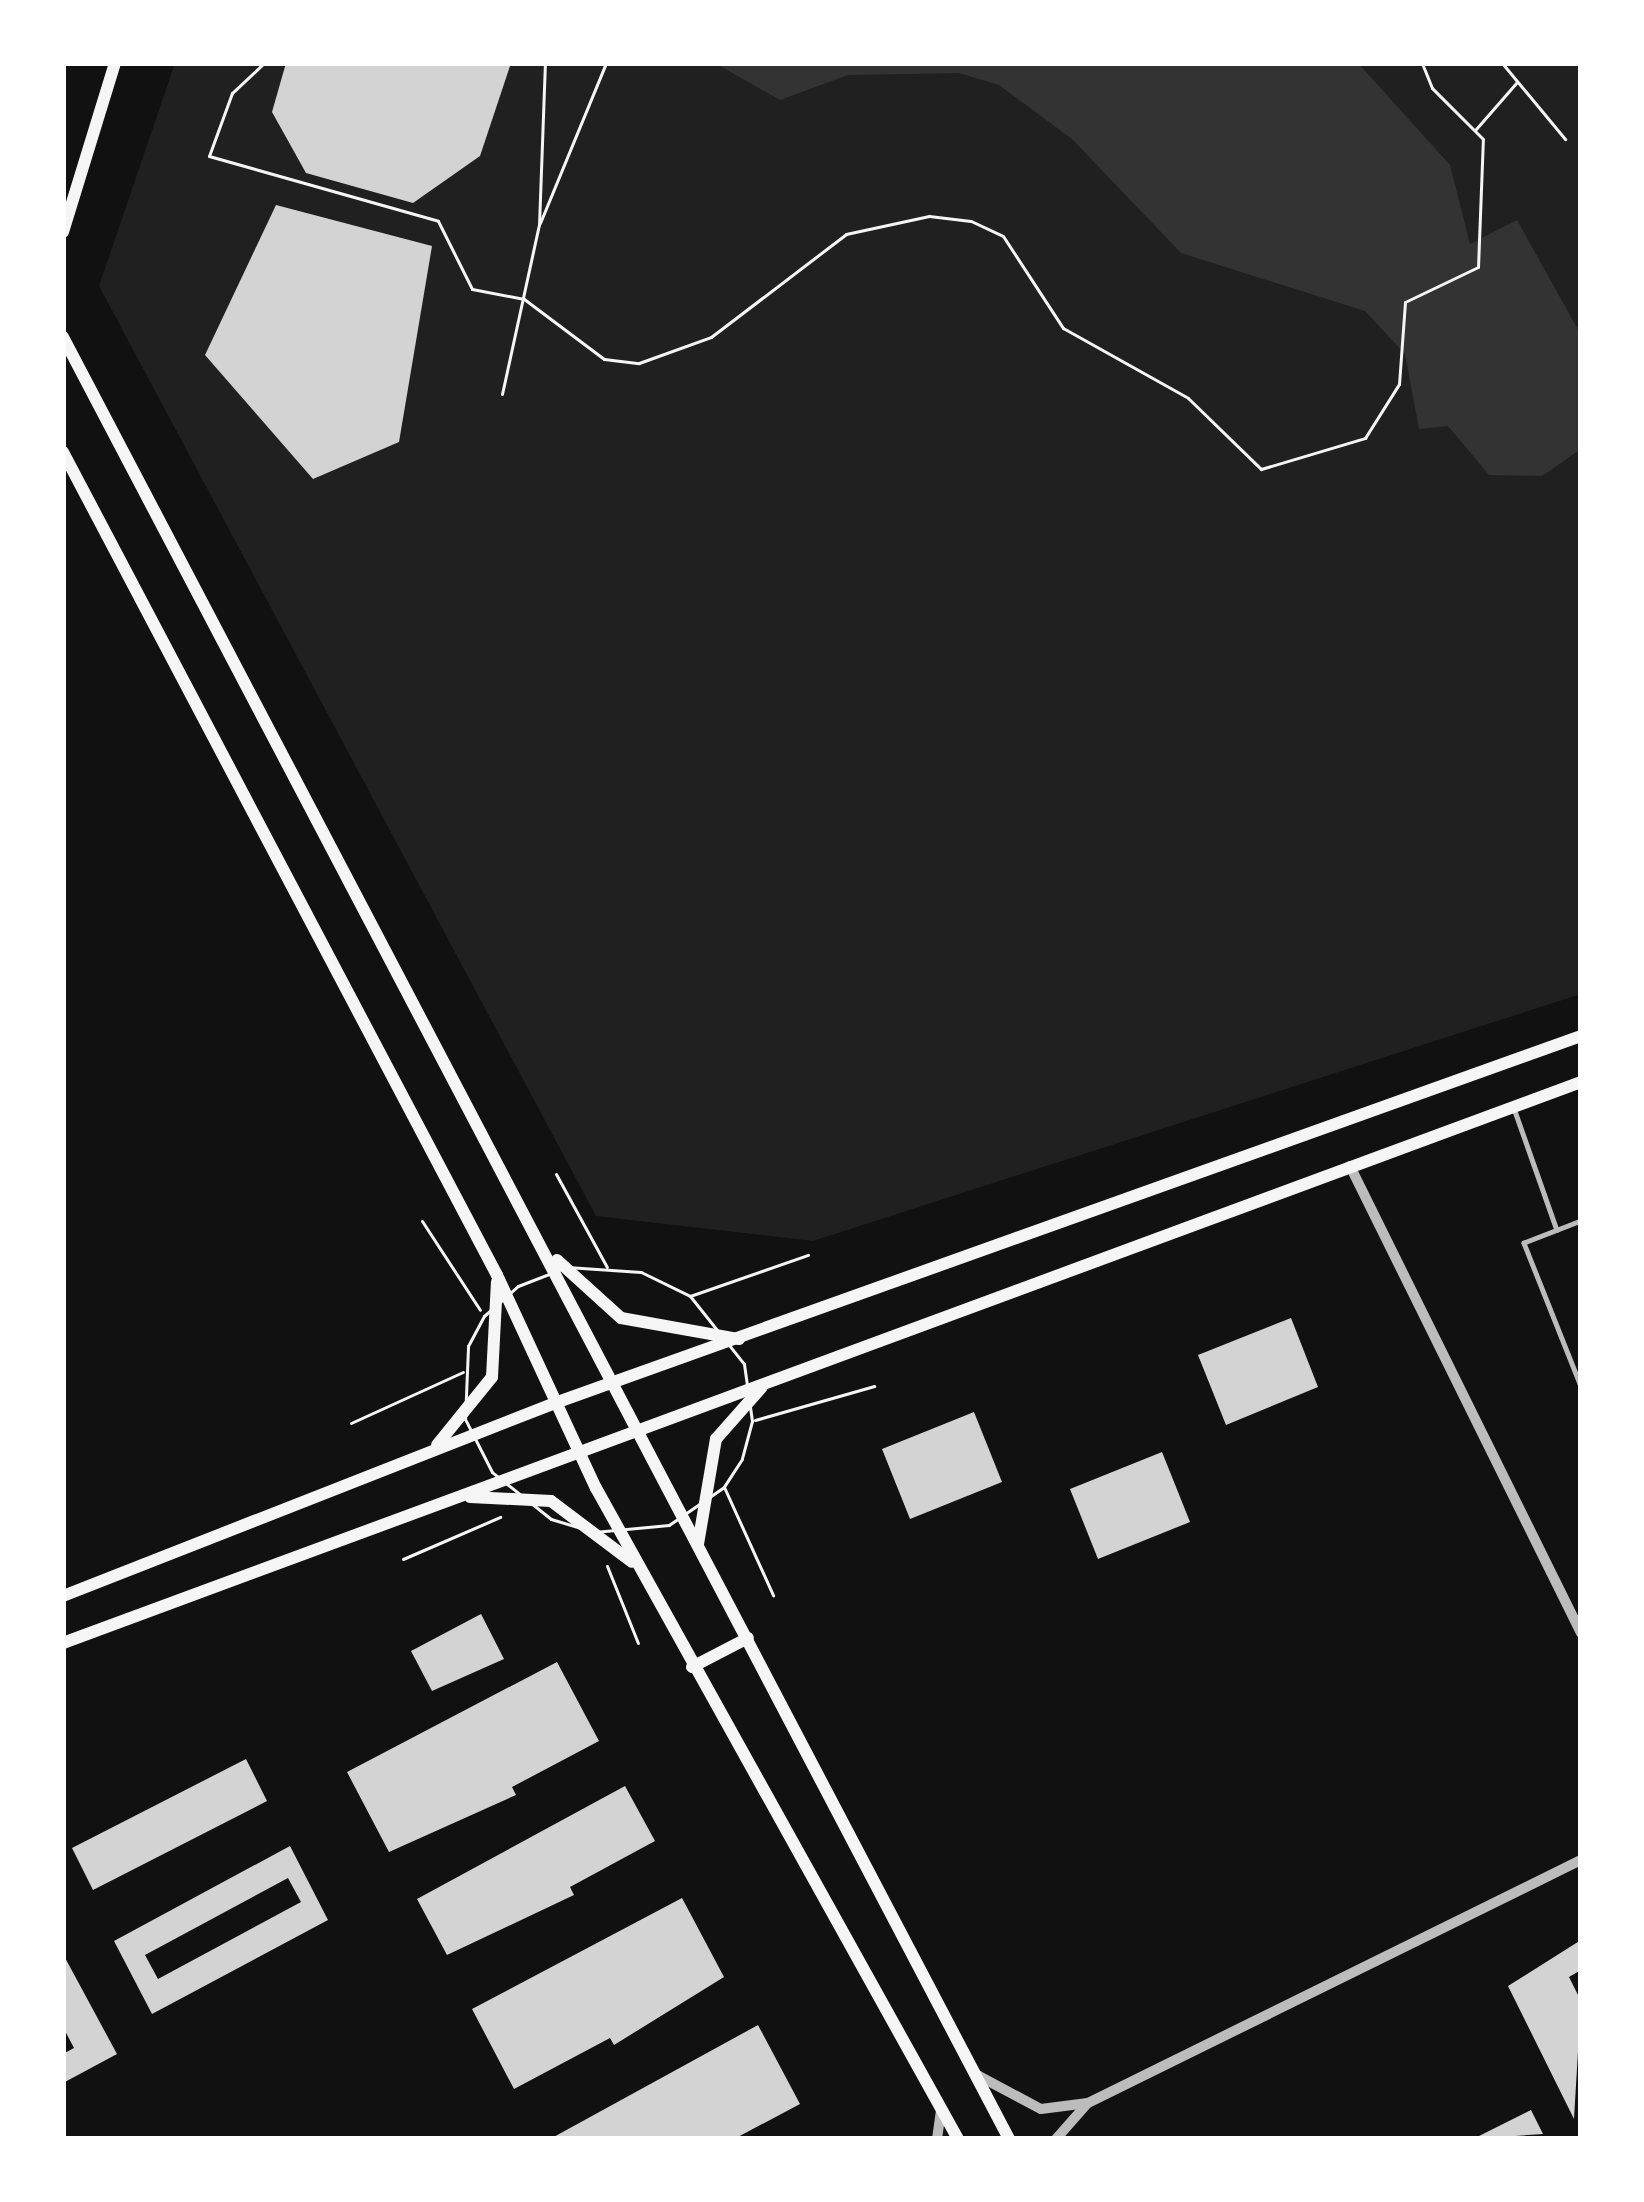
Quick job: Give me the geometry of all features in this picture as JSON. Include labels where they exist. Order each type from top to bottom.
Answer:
[{"type":"main road","points":[[63,232],[115,63]]},
{"type":"main road","points":[[63,337],[1010,2139]]},
{"type":"main road","points":[[63,452],[497,1275],[555,1403],[639,1568],[958,2139]]},
{"type":"main road","points":[[63,1596],[555,1403],[746,1340],[1581,1036]]},
{"type":"main road","points":[[63,1642],[1581,1082]]},
{"type":"main road","points":[[544,1248],[620,1318],[746,1340]]},
{"type":"main road","points":[[427,1454],[492,1377],[497,1275]]},
{"type":"main road","points":[[698,1546],[716,1439],[768,1381]]},
{"type":"main road","points":[[457,1497],[551,1501],[639,1568]]},
{"type":"main road","points":[[692,1667],[748,1638]]},
{"type":"street","points":[[1349,1166],[1581,1634]]},
{"type":"street","points":[[974,2073],[1041,2109],[1088,2103],[1581,1860]]},
{"type":"street","points":[[1056,2139],[1088,2103]]},
{"type":"street","points":[[937,2139],[941,2107]]},
{"type":"lane","points":[[1513,1107],[1557,1230]]},
{"type":"lane","points":[[1581,1221],[1524,1243],[1581,1386]]},
{"type":"path","points":[[264,63],[232,92],[209,156],[438,221],[472,289],[524,298],[604,359],[639,363],[711,337],[846,234],[929,217],[971,221],[1003,236],[1063,328],[1188,398],[1261,469],[1365,438],[1399,384],[1397,346],[1405,302],[1478,267],[1487,174],[1474,130],[1423,63]]},
{"type":"path","points":[[502,394],[539,225],[545,63]]},
{"type":"path","points":[[539,225],[606,63]]},
{"type":"path","points":[[1502,63],[1565,139]]},
{"type":"path","points":[[1474,130],[1519,81]]},
{"type":"path","points":[[556,1174],[608,1268]]},
{"type":"path","points":[[422,1221],[484,1316]]},
{"type":"path","points":[[691,1296],[808,1255]]},
{"type":"path","points":[[351,1423],[463,1372]]},
{"type":"path","points":[[752,1421],[874,1386]]},
{"type":"path","points":[[724,1487],[773,1595]]},
{"type":"path","points":[[403,1559],[529,1504]]},
{"type":"path","points":[[594,1532],[638,1643]]},
{"type":"shaded area","points":[[175,63],[1581,63],[1581,994],[813,1241],[596,1216],[99,286]]},
{"type":"shaded area","points":[[715,63],[1358,63],[1450,165],[1470,244],[1517,220],[1581,335],[1581,449],[1542,476],[1489,475],[1448,426],[1419,429],[1405,354],[1365,311],[1181,253],[1072,139],[999,85],[959,73],[848,75],[780,100]]},
{"type":"building","points":[[286,63],[511,63],[480,156],[413,203],[306,173],[272,112]]},
{"type":"building","points":[[276,205],[432,246],[399,442],[313,479],[205,355]]},
{"type":"building","points":[[1291,1318],[1318,1387],[1226,1425],[1198,1355]]},
{"type":"building","points":[[974,1412],[1002,1482],[910,1519],[882,1449]]},
{"type":"building","points":[[1162,1452],[1190,1522],[1098,1559],[1070,1489]]},
{"type":"building","points":[[481,1614],[504,1659],[432,1691],[411,1651]]},
{"type":"building","points":[[557,1662],[599,1741],[512,1787],[516,1795],[389,1852],[347,1772]]},
{"type":"building","points":[[246,1759],[267,1801],[93,1890],[72,1848]]},
{"type":"building","points":[[625,1786],[655,1841],[570,1887],[574,1895],[447,1955],[417,1899]]},
{"type":"building","points":[[290,1846],[328,1920],[152,2014],[114,1941]],"holes":[[[288,1878],[301,1902],[158,1979],[145,1955]]]},
{"type":"building","points":[[682,1898],[724,1977],[614,2045],[610,2038],[514,2089],[472,2009]]},
{"type":"building","points":[[1581,1940],[1581,1970],[1569,1977],[1581,2001],[1574,2119],[1508,1986]]},
{"type":"building","points":[[63,1954],[117,2054],[63,2083],[63,2054],[74,2048],[63,2027]]},
{"type":"building","points":[[758,2025],[800,2104],[734,2139],[550,2139]]},
{"type":"building","points":[[1531,2110],[1543,2134],[1473,2139]]}]
